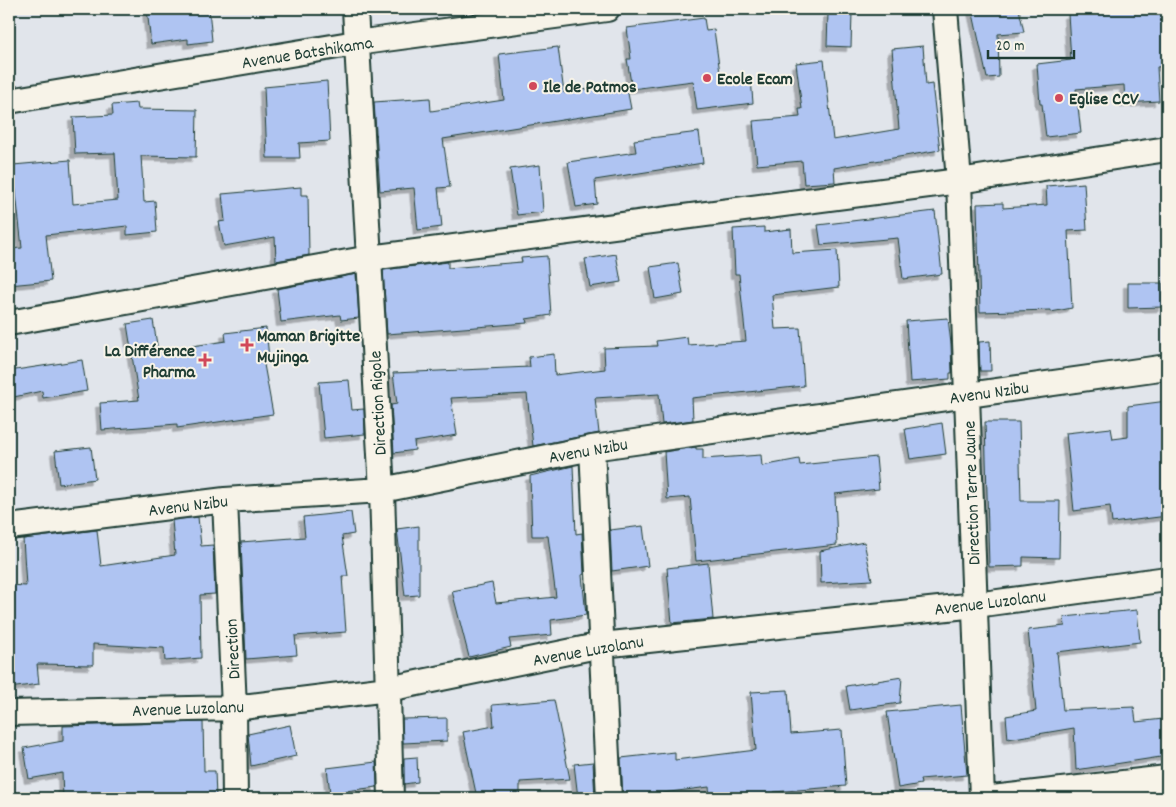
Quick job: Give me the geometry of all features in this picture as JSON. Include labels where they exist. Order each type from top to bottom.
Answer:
[{"type":"street","name":"Direction Rigole","points":[[355,9],[382,490],[390,798]]},
{"type":"street","name":"Avenue Batshikama","points":[[9,101],[356,43],[607,9]]},
{"type":"street","name":"Direction Terre Jaune","points":[[945,9],[959,181],[982,798]]},
{"type":"street","points":[[9,323],[370,258],[959,181],[1167,150]]},
{"type":"street","name":"Avenu Nzibu","points":[[9,526],[225,500],[382,490],[592,448],[1167,367]]},
{"type":"street","points":[[592,448],[609,798]]},
{"type":"street","name":"Direction","points":[[225,500],[234,708],[235,798]]},
{"type":"street","name":"Avenue Luzolanu","points":[[9,713],[234,708],[388,689],[602,645],[976,605],[1167,578]]},
{"type":"street","points":[[992,798],[1167,778]]},
{"type":"building","points":[[147,9],[209,9],[212,41],[188,44],[188,39],[151,44]]},
{"type":"building","points":[[972,9],[1019,9],[1024,32],[998,34],[999,77],[987,78]]},
{"type":"building","points":[[1167,9],[1167,66],[1157,67],[1159,101],[1125,103],[1124,85],[1076,89],[1081,133],[1046,137],[1042,104],[1040,104],[1037,64],[1071,60],[1068,14]]},
{"type":"building","points":[[828,13],[852,13],[851,47],[827,46]]},
{"type":"building","points":[[704,18],[706,31],[714,30],[721,80],[751,78],[753,103],[697,110],[693,81],[632,89],[627,59],[631,59],[627,28]]},
{"type":"building","points":[[923,46],[926,85],[932,84],[940,150],[834,168],[835,182],[804,184],[802,161],[757,165],[753,121],[800,117],[799,109],[802,109],[796,63],[824,60],[833,140],[899,129],[892,49]]},
{"type":"building","points":[[558,47],[564,93],[626,83],[631,109],[443,139],[450,187],[438,188],[442,227],[418,230],[414,188],[380,191],[374,102],[430,98],[431,111],[504,100],[499,54]]},
{"type":"building","points":[[327,81],[330,141],[299,143],[300,158],[267,158],[264,87]]},
{"type":"building","points":[[137,103],[138,109],[197,110],[196,157],[141,156],[144,202],[155,201],[157,232],[127,235],[127,226],[46,235],[51,281],[9,285],[9,249],[22,248],[13,165],[70,160],[73,204],[118,200],[115,153],[75,154],[73,117],[113,115],[112,105]]},
{"type":"building","points":[[699,132],[703,163],[595,180],[597,204],[576,207],[568,162],[636,152],[634,140]]},
{"type":"building","points":[[540,165],[543,212],[517,215],[510,169]]},
{"type":"building","points":[[1084,183],[1087,230],[1068,231],[1072,308],[1051,312],[1051,310],[980,312],[977,204],[1003,203],[1003,208],[1047,205],[1046,186]]},
{"type":"building","points":[[301,187],[301,195],[308,195],[309,255],[276,261],[275,237],[224,246],[219,222],[225,221],[222,194]]},
{"type":"building","points":[[935,211],[942,274],[903,279],[898,238],[821,245],[818,225]]},
{"type":"building","points":[[764,227],[764,232],[791,229],[792,253],[837,250],[839,287],[772,295],[775,329],[800,328],[804,386],[692,398],[693,420],[662,424],[659,394],[595,398],[599,433],[533,446],[527,394],[451,398],[457,435],[414,442],[415,450],[394,453],[391,405],[397,404],[393,373],[530,367],[529,357],[554,354],[555,375],[605,369],[604,348],[657,346],[656,341],[687,337],[688,345],[746,341],[739,274],[735,274],[733,229]]},
{"type":"building","points":[[616,254],[621,282],[590,287],[585,259]]},
{"type":"building","points":[[547,256],[551,315],[526,319],[527,323],[387,334],[383,270],[448,262],[448,268],[522,262],[521,258]]},
{"type":"building","points":[[678,263],[683,294],[655,299],[650,267]]},
{"type":"building","points":[[356,274],[359,318],[341,320],[340,315],[281,322],[277,289]]},
{"type":"building","points":[[1128,283],[1162,283],[1163,307],[1128,308]]},
{"type":"building","points":[[948,318],[952,373],[950,373],[950,379],[910,382],[906,321]]},
{"type":"building","points":[[153,320],[158,351],[226,341],[225,333],[266,328],[269,358],[263,359],[273,414],[177,428],[177,424],[102,430],[100,403],[139,400],[127,324]]},
{"type":"building","points":[[990,341],[991,371],[980,371],[979,342]]},
{"type":"building","points":[[82,360],[87,391],[43,398],[42,391],[9,398],[9,371]]},
{"type":"building","points":[[349,380],[352,410],[364,409],[365,434],[324,438],[319,382]]},
{"type":"building","points":[[1167,401],[1167,516],[1112,523],[1110,506],[1074,511],[1066,433],[1111,428],[1113,439],[1128,437],[1128,406]]},
{"type":"building","points":[[985,422],[1019,422],[1021,501],[1060,501],[1059,558],[1023,557],[1023,566],[989,567]]},
{"type":"building","points":[[942,423],[946,454],[910,459],[905,429]]},
{"type":"building","points":[[91,447],[95,479],[59,484],[55,451]]},
{"type":"building","points":[[696,447],[696,449],[703,449],[703,459],[761,455],[762,466],[799,459],[800,465],[876,457],[879,489],[835,494],[837,545],[696,561],[690,497],[667,499],[664,452]]},
{"type":"building","points":[[573,466],[576,534],[582,533],[584,574],[582,575],[586,615],[551,620],[552,635],[509,639],[511,647],[469,657],[452,591],[492,583],[496,603],[556,597],[548,536],[532,536],[530,476]]},
{"type":"building","points":[[351,512],[354,534],[342,536],[348,576],[342,576],[346,632],[295,636],[297,655],[246,659],[241,542],[305,537],[303,517]]},
{"type":"building","points":[[198,517],[201,546],[213,545],[215,594],[200,595],[201,658],[165,661],[164,648],[93,644],[93,665],[37,664],[39,684],[9,688],[9,585],[26,586],[23,539],[97,530],[101,566],[175,555],[172,520]]},
{"type":"building","points":[[419,526],[419,595],[405,596],[397,529]]},
{"type":"building","points":[[643,526],[648,566],[612,571],[610,530]]},
{"type":"building","points":[[864,542],[872,580],[821,583],[820,551]]},
{"type":"building","points":[[708,563],[713,619],[672,623],[667,568]]},
{"type":"building","points":[[1137,610],[1140,642],[1057,652],[1063,710],[1134,707],[1136,722],[1163,719],[1167,756],[1076,770],[1074,728],[1008,739],[1006,716],[1036,711],[1028,630],[1065,626],[1064,617]]},
{"type":"building","points":[[902,677],[900,703],[850,710],[846,686]]},
{"type":"building","points":[[788,690],[791,734],[842,730],[846,786],[774,792],[774,798],[710,798],[709,787],[623,798],[621,758],[675,752],[675,760],[756,750],[751,692]]},
{"type":"building","points":[[554,700],[570,779],[520,782],[520,798],[477,798],[463,732],[494,726],[492,705]]},
{"type":"building","points":[[961,705],[967,775],[920,779],[921,784],[898,788],[887,712]]},
{"type":"building","points":[[447,718],[447,741],[403,743],[402,719]]},
{"type":"building","points":[[203,722],[204,771],[215,771],[216,798],[63,798],[62,773],[29,779],[24,748],[63,741],[63,726]]},
{"type":"building","points":[[290,725],[296,756],[251,766],[248,734]]},
{"type":"building","points":[[417,757],[418,782],[404,784],[404,758]]},
{"type":"building","points":[[376,762],[377,787],[330,793],[327,768]]},
{"type":"building","points":[[593,762],[595,798],[578,798],[574,764]]},
{"type":"place","name":"Ecole Ecam","points":[[707,78]]},
{"type":"place","name":"Ile de Patmos","points":[[533,86]]},
{"type":"place","name":"Eglise CCV","points":[[1059,98]]},
{"type":"place","name":"Maman Brigitte Mujinga","points":[[247,345]]},
{"type":"place","name":"La Différence Pharma","points":[[205,360]]}]
